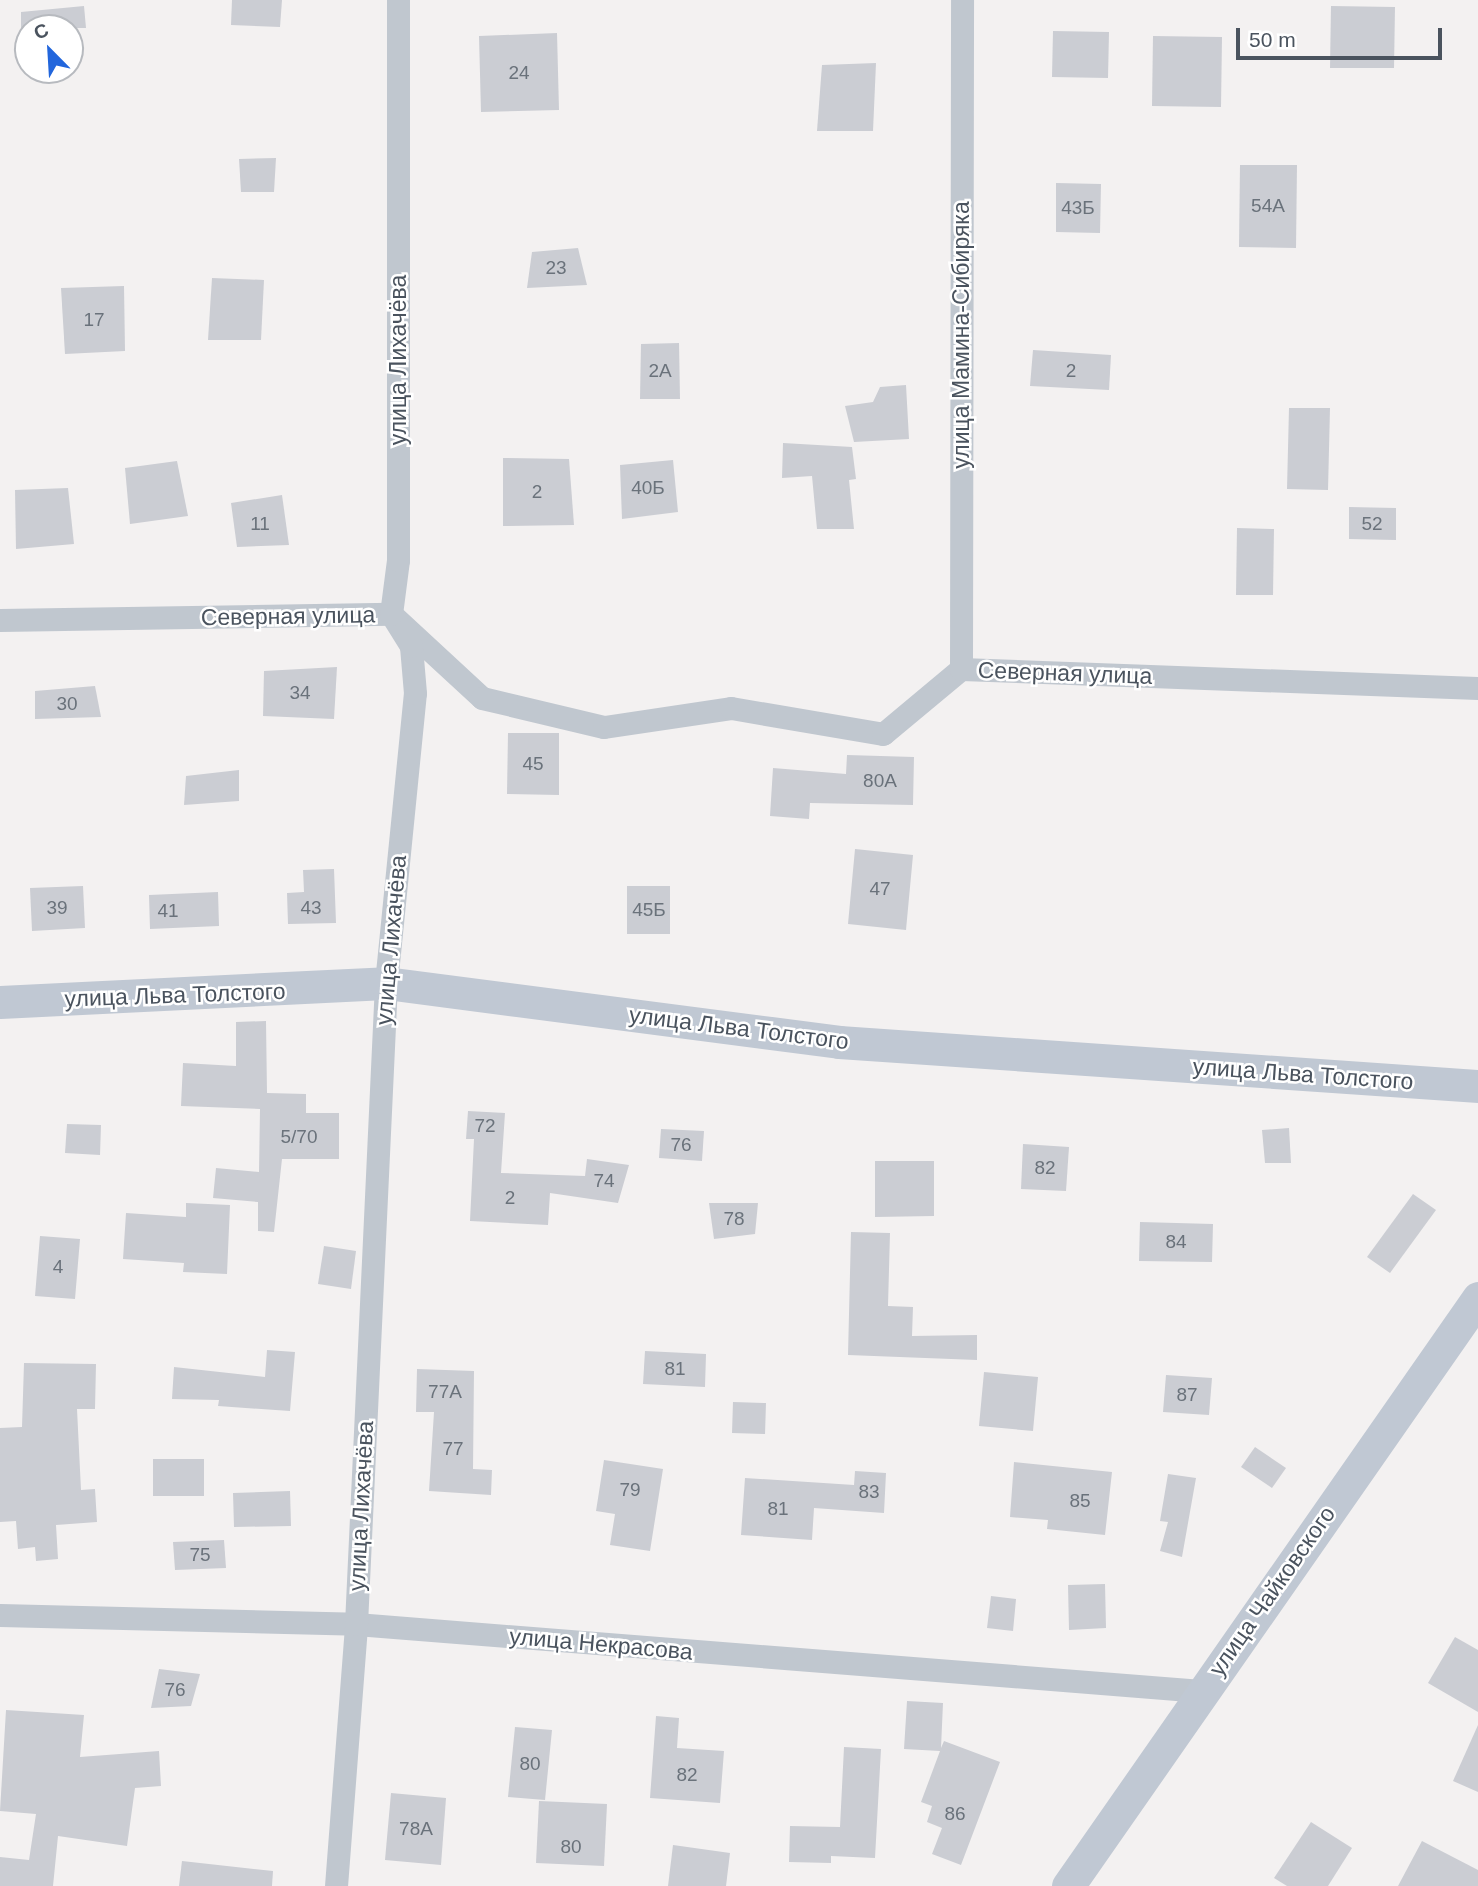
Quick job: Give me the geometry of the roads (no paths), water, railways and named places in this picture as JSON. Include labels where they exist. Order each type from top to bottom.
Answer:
[{"type":"street","name":"улица Лихачёва","points":[[336,1886],[356,1624],[386,983],[415,693],[411,646],[391,614],[398,560],[398,0]]},
{"type":"street","name":"улица Мамина-Сибиряка","points":[[961,669],[962,0]]},
{"type":"street","name":"Северная улица","points":[[0,620],[391,614],[482,698],[604,727],[731,708],[883,734],[961,669],[1478,688]]},
{"type":"street","name":"улица Льва Толстого","points":[[0,1002],[386,983],[839,1042],[1478,1086]]},
{"type":"street","name":"улица Чайковского","points":[[1068,1886],[1201,1691],[1478,1297]]},
{"type":"street","name":"улица Некрасова","points":[[0,1615],[356,1624],[1201,1691]]}]
